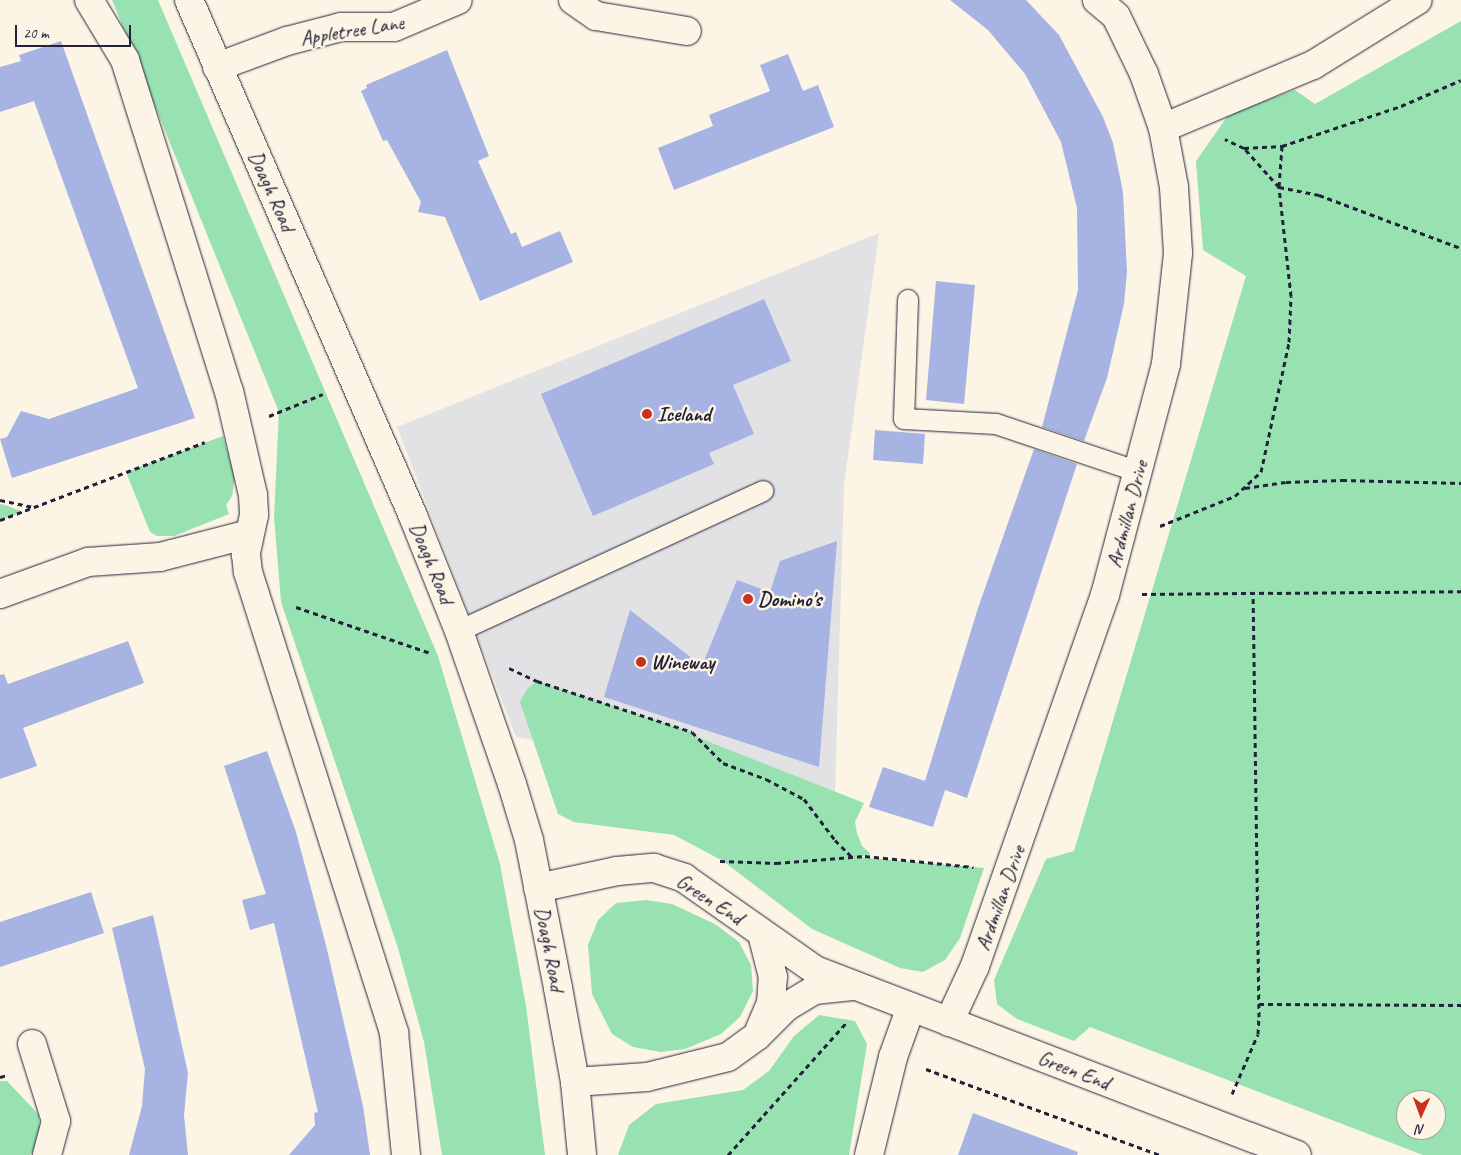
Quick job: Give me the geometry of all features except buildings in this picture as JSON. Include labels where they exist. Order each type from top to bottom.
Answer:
[{"type":"street","points":[[89,0],[125,60],[229,391],[253,495],[254,515],[246,554],[255,593],[394,1033],[406,1155]]},
{"type":"street","name":"Doagh Road","points":[[189,0],[356,380],[462,639],[512,784],[529,840],[575,1082],[582,1155]]},
{"type":"street","name":"Appletree Lane","points":[[217,67],[287,41],[341,27],[394,27],[458,0]]},
{"type":"street","points":[[573,0],[596,16],[687,31]]},
{"type":"street","name":"Ardmillan Drive","points":[[949,1022],[975,966],[1105,595],[1166,364],[1178,253],[1174,187],[1174,123],[1144,74],[1116,16],[1097,0]]},
{"type":"street","points":[[1174,123],[1313,65],[1418,0]]},
{"type":"street","points":[[0,594],[88,562],[160,557],[249,534]]},
{"type":"street","name":"Green End","points":[[538,888],[617,871],[654,868],[684,878],[815,970],[862,990],[1297,1155]]},
{"type":"street","name":"Green End","points":[[757,1036],[771,1003],[773,976],[762,934]]},
{"type":"street","name":"Green End","points":[[575,1082],[647,1077],[692,1068],[728,1057],[757,1036],[786,1007],[814,990],[862,990]]},
{"type":"street","points":[[869,1155],[893,1057],[910,1007]]},
{"type":"street","points":[[32,1044],[56,1121],[47,1155]]},
{"type":"lane","points":[[908,300],[904,419],[996,424],[1139,472]]},
{"type":"lane","points":[[462,639],[763,491]]},
{"type":"path","points":[[1174,123],[1244,148],[1282,146],[1401,106],[1461,80]]},
{"type":"path","points":[[1120,542],[1235,496],[1261,472],[1289,342],[1291,296],[1279,187],[1282,146]]},
{"type":"path","points":[[1244,148],[1279,187],[1319,195],[1461,248]]},
{"type":"path","points":[[0,520],[238,430],[356,380]]},
{"type":"path","points":[[1243,489],[1295,482],[1461,483]]},
{"type":"path","points":[[0,500],[34,508]]},
{"type":"path","points":[[1105,595],[1461,591]]},
{"type":"path","points":[[1218,1125],[1258,1034],[1253,592]]},
{"type":"path","points":[[255,593],[438,656],[462,639],[537,681],[692,732],[724,763],[766,779],[804,799],[835,840],[852,857]]},
{"type":"path","points":[[684,878],[715,861],[776,863],[852,857],[1010,869]]},
{"type":"path","points":[[728,1155],[862,990]]},
{"type":"path","points":[[1259,1004],[1461,1005]]},
{"type":"path","points":[[893,1057],[1160,1155]]},
{"type":"shaded area","points":[[879,233],[844,485],[835,792],[516,737],[397,427]]},
{"type":"green space","points":[[112,0],[158,0],[438,656],[500,864],[526,1006],[545,1155],[442,1155],[424,1042],[398,948],[281,602],[274,517],[279,412]]},
{"type":"green space","points":[[1461,21],[1461,1155],[1423,1155],[1090,1027],[1074,1041],[1017,1019],[997,1004],[994,980],[1046,859],[1074,851],[1246,276],[1203,250],[1196,161],[1229,114],[1295,90],[1315,104]]},
{"type":"green space","points":[[223,436],[235,477],[232,496],[226,505],[229,514],[174,536],[157,536],[150,532],[126,472]]},
{"type":"green space","points":[[0,504],[8,506],[23,512],[0,520]]},
{"type":"green space","points":[[537,681],[692,732],[699,738],[864,803],[855,822],[862,846],[871,854],[857,857],[984,868],[960,938],[945,960],[923,972],[900,968],[812,929],[723,861],[674,835],[574,822],[558,814],[520,702],[527,689]]},
{"type":"green space","points":[[646,900],[672,904],[715,924],[739,942],[751,965],[753,991],[740,1017],[721,1034],[685,1049],[661,1052],[633,1047],[612,1034],[592,994],[588,945],[598,920],[616,903]]},
{"type":"green space","points":[[819,1015],[855,1021],[867,1044],[849,1155],[618,1155],[629,1125],[656,1104],[743,1090],[769,1071],[794,1036]]},
{"type":"green space","points":[[0,1081],[7,1081],[39,1115],[40,1135],[37,1147],[30,1155],[0,1155]]},
{"type":"place","name":"Iceland","points":[[647,414]]},
{"type":"place","name":"Domino's","points":[[748,599]]},
{"type":"place","name":"Wineway","points":[[641,662]]}]
